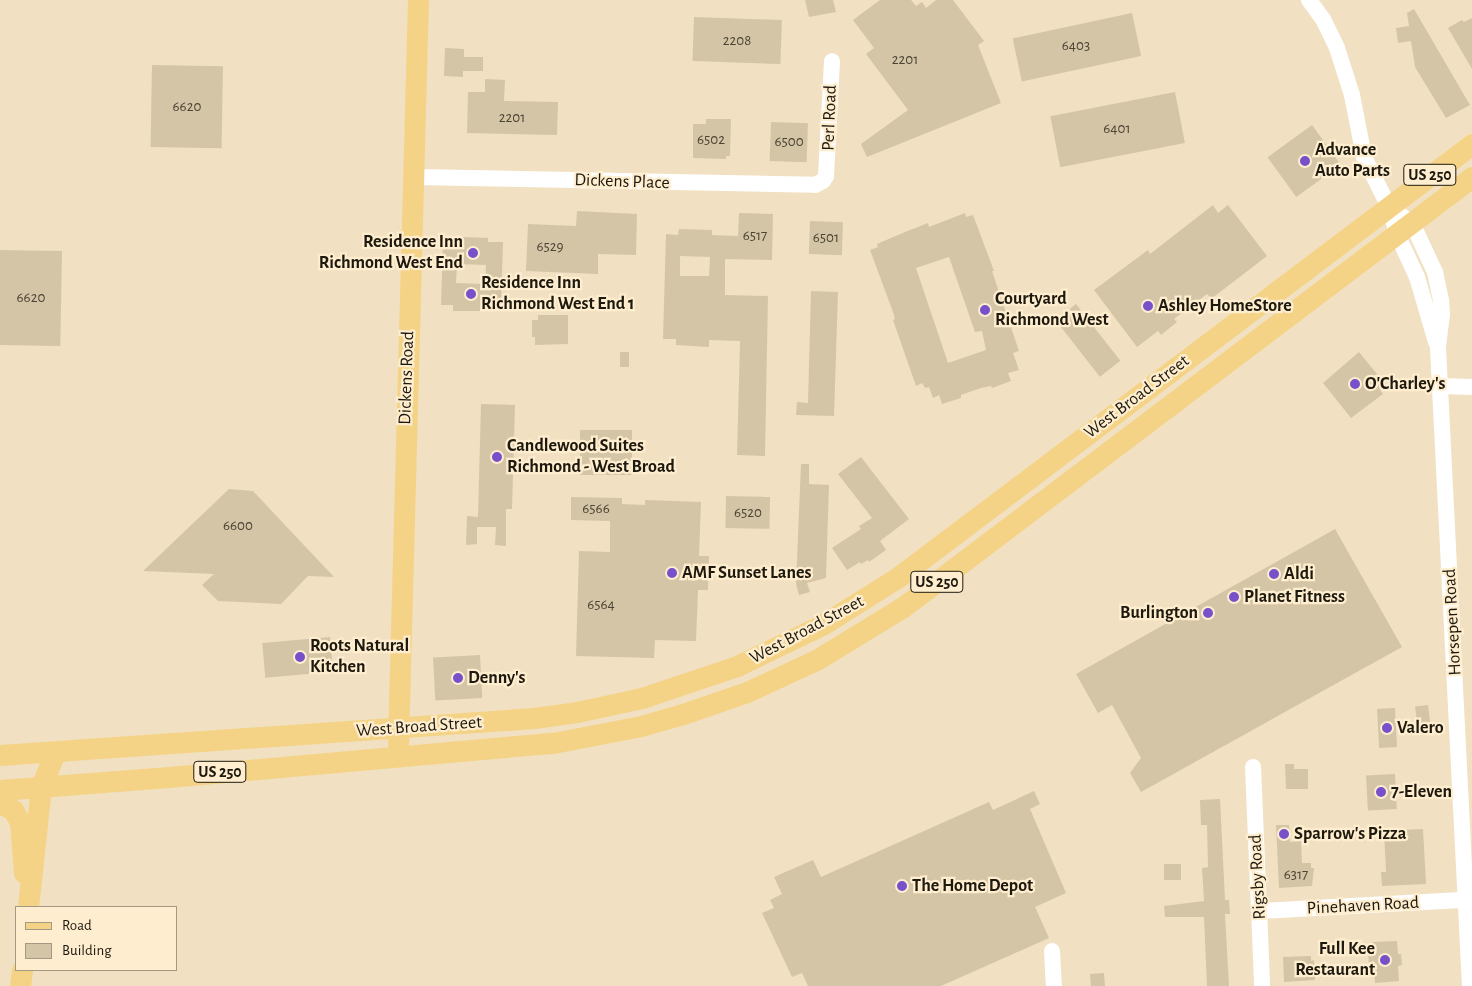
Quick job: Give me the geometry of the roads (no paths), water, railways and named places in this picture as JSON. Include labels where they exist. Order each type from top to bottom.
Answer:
[{"type":"main road","name":"Dickens Road","points":[[398,756],[418,0]]},
{"type":"main road","name":"West Broad Street","points":[[0,756],[398,728],[563,714],[642,698],[703,679],[783,646],[860,603],[973,521],[1472,144]]},
{"type":"main road","name":"West Broad Street","points":[[0,790],[398,756],[516,748],[576,740],[642,726],[706,707],[768,682],[839,647],[903,607],[1472,177]]},
{"type":"main road","points":[[973,521],[990,543]]},
{"type":"main road","points":[[28,906],[41,787],[54,752]]},
{"type":"main road","points":[[33,753],[41,787]]},
{"type":"main road","points":[[0,803],[13,810],[20,822],[28,906]]},
{"type":"main road","points":[[20,986],[22,971]]},
{"type":"street","name":"Horsepen Road","points":[[1309,0],[1323,19],[1337,48],[1352,95],[1364,157],[1389,207],[1404,228],[1416,278],[1438,348],[1465,728],[1466,900],[1470,986]]},
{"type":"street","name":"Perl Road","points":[[826,176],[832,60]]},
{"type":"street","name":"Dickens Place","points":[[413,177],[806,187],[820,183],[826,176]]},
{"type":"street","points":[[1440,386],[1472,387]]},
{"type":"street","name":"Rigsby Road","points":[[1253,768],[1262,986]]},
{"type":"street","name":"Pinehaven Road","points":[[1260,911],[1466,900]]},
{"type":"street","points":[[1052,951],[1054,986]]},
{"type":"place","name":"Advance Auto Parts","points":[[1305,161]]},
{"type":"place","name":"Residence Inn Richmond West End","points":[[473,253]]},
{"type":"place","name":"Residence Inn Richmond West End 1","points":[[471,294]]},
{"type":"place","name":"Ashley HomeStore","points":[[1148,306]]},
{"type":"place","name":"Courtyard Richmond West","points":[[985,310]]},
{"type":"place","name":"O'Charley's","points":[[1355,384]]},
{"type":"place","name":"Candlewood Suites Richmond - West Broad","points":[[497,457]]},
{"type":"place","name":"AMF Sunset Lanes","points":[[672,573]]},
{"type":"place","name":"Aldi","points":[[1274,574]]},
{"type":"place","name":"Planet Fitness","points":[[1234,597]]},
{"type":"place","name":"Burlington","points":[[1208,613]]},
{"type":"place","name":"Roots Natural Kitchen","points":[[300,657]]},
{"type":"place","name":"Denny's","points":[[458,678]]},
{"type":"place","name":"Valero","points":[[1387,728]]},
{"type":"place","name":"7-Eleven","points":[[1381,792]]},
{"type":"place","name":"Sparrow's Pizza","points":[[1284,834]]},
{"type":"place","name":"The Home Depot","points":[[902,886]]},
{"type":"place","name":"Full Kee Restaurant","points":[[1385,960]]}]
